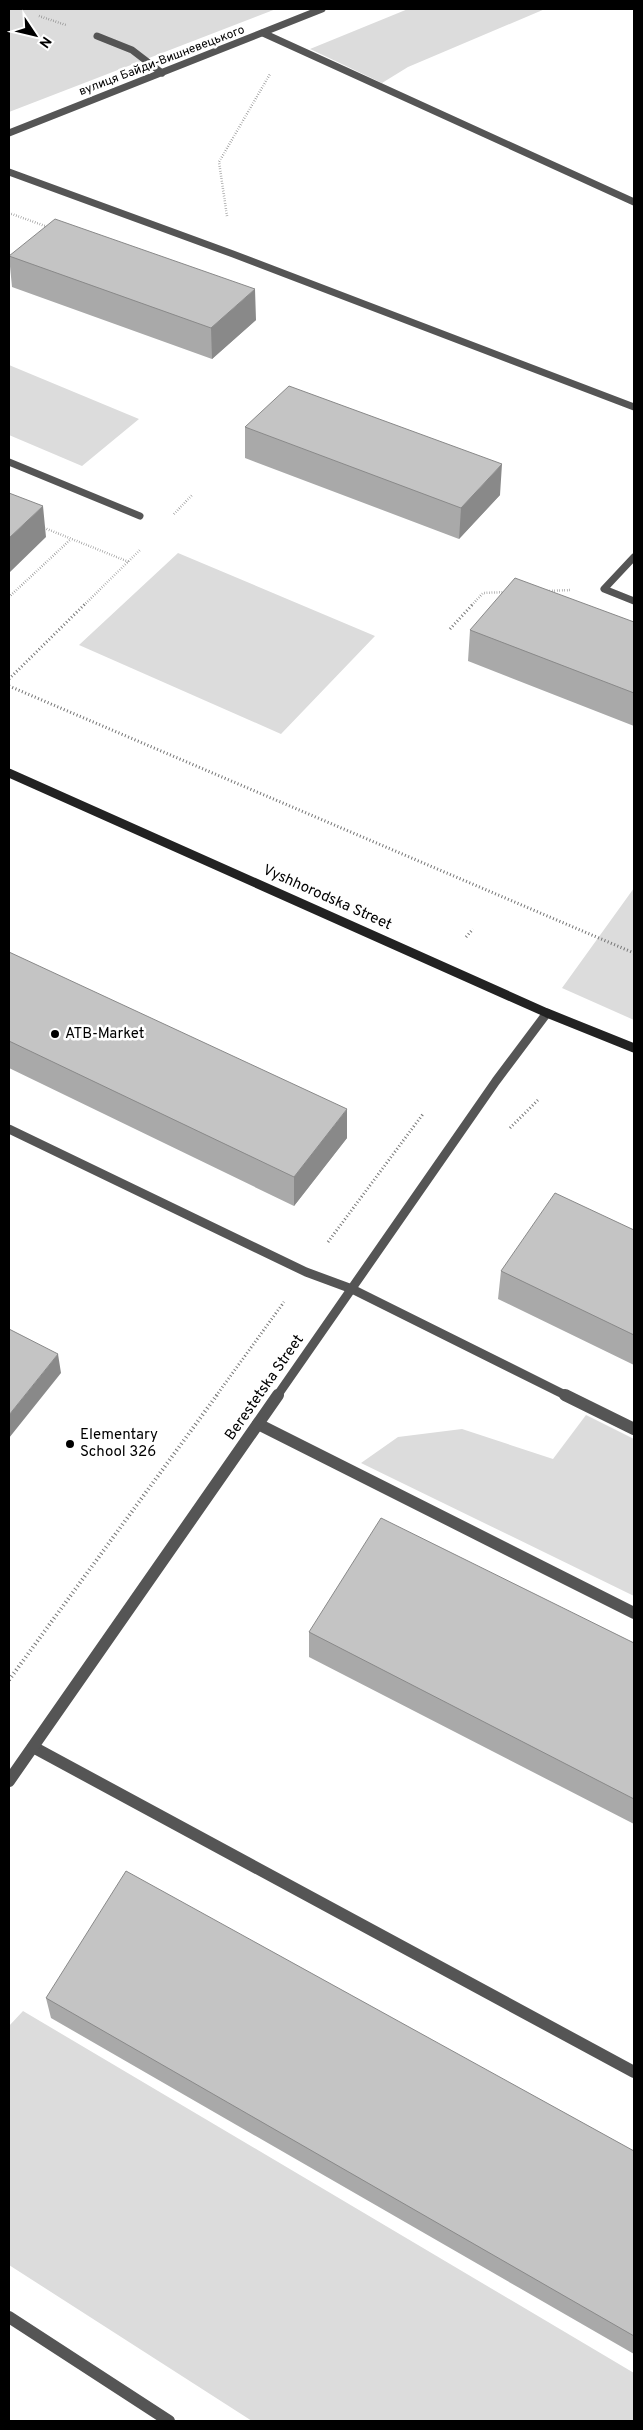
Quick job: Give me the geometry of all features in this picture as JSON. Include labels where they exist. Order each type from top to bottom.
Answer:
[{"type":"main road","name":"Vyshhorodska Street","points":[[9,773],[547,1013],[634,1048]]},
{"type":"street","name":"вулиця Байди-Вишневецького","points":[[9,133],[322,9]]},
{"type":"street","points":[[263,33],[634,202]]},
{"type":"street","points":[[97,36],[132,50],[162,73]]},
{"type":"street","points":[[9,172],[233,254],[634,407]]},
{"type":"street","points":[[9,462],[140,516]]},
{"type":"street","points":[[634,558],[604,589],[634,601]]},
{"type":"street","name":"Berestetska Street","points":[[9,1781],[496,1081],[547,1013]]},
{"type":"street","points":[[9,1129],[306,1272],[352,1289],[634,1429]]},
{"type":"street","points":[[258,1424],[634,1612]]},
{"type":"street","points":[[33,1746],[634,2072]]},
{"type":"street","points":[[9,2317],[170,2421]]},
{"type":"path","points":[[233,254],[219,162],[287,45]]},
{"type":"path","points":[[173,515],[192,495]]},
{"type":"path","points":[[35,524],[129,562]]},
{"type":"path","points":[[9,597],[71,539]]},
{"type":"path","points":[[9,679],[141,549]]},
{"type":"path","points":[[539,591],[604,589]]},
{"type":"path","points":[[450,629],[483,593],[511,592]]},
{"type":"path","points":[[9,686],[634,953]]},
{"type":"path","points":[[9,1680],[423,1114]]},
{"type":"shaded area","points":[[9,9],[276,9],[9,112]]},
{"type":"shaded area","points":[[408,9],[545,9],[408,67],[382,83],[310,49]]},
{"type":"shaded area","points":[[9,365],[139,419],[82,466],[9,435]]},
{"type":"shaded area","points":[[178,553],[375,636],[281,734],[79,645]]},
{"type":"shaded area","points":[[634,888],[634,1020],[562,988]]},
{"type":"shaded area","points":[[586,1415],[634,1439],[634,1596],[361,1463],[398,1437],[462,1429],[553,1459]]},
{"type":"shaded area","points":[[23,2011],[634,2373],[634,2421],[252,2421],[9,2265],[9,2026]]},
{"type":"building","points":[[55,219],[255,289],[211,328],[9,256]]},
{"type":"building","points":[[289,386],[502,464],[461,508],[245,427]]},
{"type":"building","points":[[9,493],[43,506],[9,538]]},
{"type":"building","points":[[515,578],[634,622],[634,693],[470,630]]},
{"type":"building","points":[[9,952],[347,1109],[294,1177],[9,1041]]},
{"type":"building","points":[[555,1193],[634,1230],[634,1335],[501,1271]]},
{"type":"building","points":[[9,1329],[58,1354],[9,1415]]},
{"type":"building","points":[[381,1518],[634,1643],[634,1799],[309,1632]]},
{"type":"building","points":[[126,1871],[634,2151],[634,2336],[46,1998]]},
{"type":"place","name":"ATB-Market","points":[[55,1034]]},
{"type":"place","name":"Elementary School 326","points":[[70,1444]]}]
